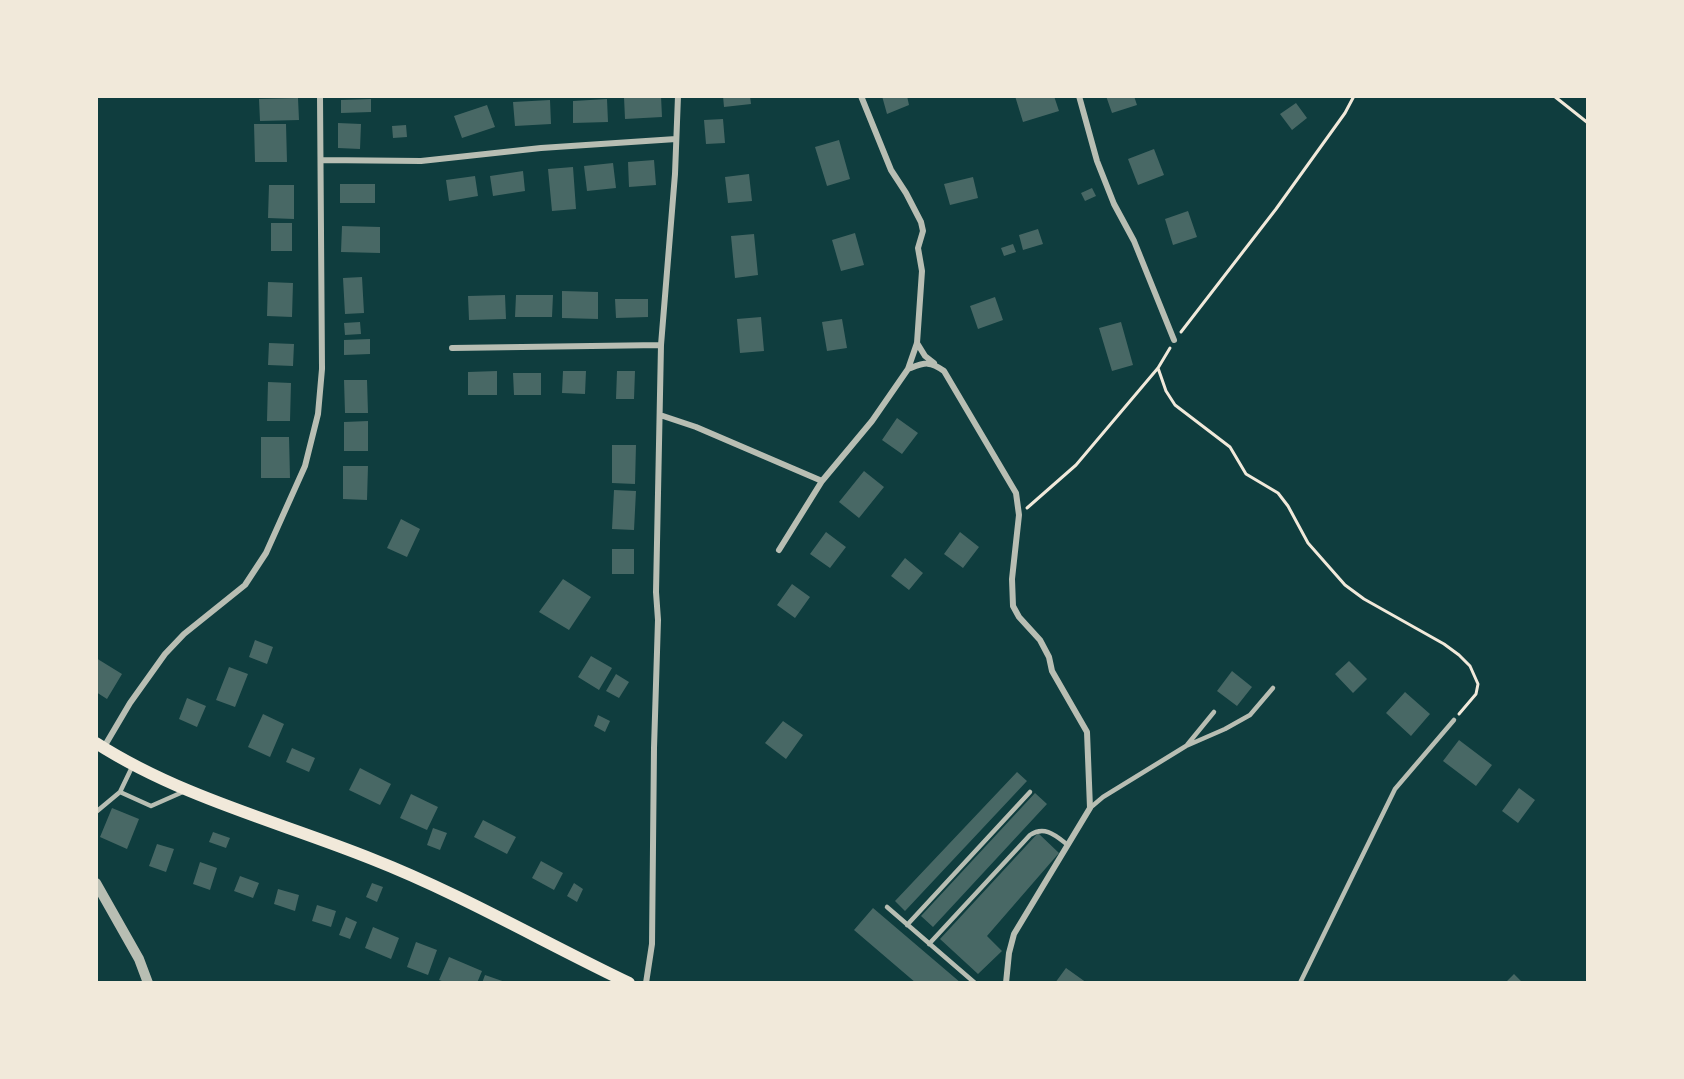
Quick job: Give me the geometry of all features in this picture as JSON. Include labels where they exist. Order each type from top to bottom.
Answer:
[{"type":"main road","points":[[98,747],[188,790],[371,858],[428,882],[629,983]]},
{"type":"street","points":[[98,747],[165,654],[184,634],[245,585],[266,553],[305,466],[318,414],[322,369],[320,96]]},
{"type":"street","points":[[646,983],[652,944],[661,345],[675,174],[678,96]]},
{"type":"street","points":[[779,550],[822,481],[872,421],[908,369],[917,343],[922,271],[918,248],[923,231],[921,222],[891,170],[861,96]]},
{"type":"street","points":[[1079,96],[1089,125],[1097,161],[1114,204],[1134,241],[1174,340]]},
{"type":"street","points":[[321,160],[421,161],[541,148],[676,139]]},
{"type":"street","points":[[917,343],[925,356],[944,371],[952,383],[1016,493],[1019,515],[1012,579],[1013,606],[1019,617],[1040,640],[1049,657],[1052,671],[1087,732],[1090,808],[1014,934],[1009,953],[1006,983]]},
{"type":"street","points":[[452,348],[661,345]]},
{"type":"street","points":[[908,369],[920,364],[935,364]]},
{"type":"street","points":[[660,415],[688,424],[822,481]]},
{"type":"street","points":[[96,883],[139,959],[148,983]]},
{"type":"lane","points":[[1090,808],[1103,797],[1186,746],[1250,716],[1274,688]]},
{"type":"lane","points":[[1186,746],[1214,712]]},
{"type":"lane","points":[[1300,983],[1395,789],[1454,720]]},
{"type":"lane","points":[[96,812],[120,792],[134,764]]},
{"type":"lane","points":[[120,792],[151,806],[188,790]]},
{"type":"lane","points":[[907,925],[1030,792]]},
{"type":"lane","points":[[929,944],[1030,835],[1042,830],[1068,845]]},
{"type":"lane","points":[[887,907],[975,983]]},
{"type":"path","points":[[1019,515],[1076,465],[1158,368],[1174,340],[1276,209],[1345,113],[1354,96]]},
{"type":"path","points":[[1554,96],[1588,123]]},
{"type":"path","points":[[1158,368],[1166,391],[1175,405],[1230,447],[1246,474],[1278,493],[1288,506],[1308,543],[1345,585],[1364,599],[1444,644],[1470,666],[1478,684],[1476,694],[1454,720]]},
{"type":"building","points":[[661,96],[662,117],[625,119],[624,97]]},
{"type":"building","points":[[723,96],[750,96],[751,104],[724,107]]},
{"type":"building","points":[[882,96],[907,96],[909,105],[887,114]]},
{"type":"building","points":[[1015,96],[1054,96],[1059,111],[1023,122]]},
{"type":"building","points":[[1106,96],[1134,96],[1137,105],[1112,113]]},
{"type":"building","points":[[298,98],[299,120],[260,121],[259,99]]},
{"type":"building","points":[[371,99],[371,112],[341,113],[341,100]]},
{"type":"building","points":[[607,99],[608,122],[573,123],[573,101]]},
{"type":"building","points":[[550,100],[551,124],[515,126],[513,102]]},
{"type":"building","points":[[1296,103],[1307,118],[1292,130],[1280,114]]},
{"type":"building","points":[[487,105],[495,127],[462,138],[454,116]]},
{"type":"building","points":[[723,119],[725,143],[706,144],[704,120]]},
{"type":"building","points":[[338,123],[361,124],[360,149],[338,148]]},
{"type":"building","points":[[254,124],[286,124],[287,162],[255,162]]},
{"type":"building","points":[[406,125],[407,137],[393,138],[392,126]]},
{"type":"building","points":[[839,140],[850,179],[827,186],[815,147]]},
{"type":"building","points":[[1154,149],[1164,175],[1138,185],[1128,159]]},
{"type":"building","points":[[654,160],[656,185],[629,187],[628,162]]},
{"type":"building","points":[[613,163],[616,188],[587,191],[584,166]]},
{"type":"building","points":[[573,167],[576,209],[552,211],[548,169]]},
{"type":"building","points":[[523,171],[525,191],[493,196],[490,176]]},
{"type":"building","points":[[749,174],[752,201],[728,203],[725,177]]},
{"type":"building","points":[[475,176],[478,196],[449,201],[446,180]]},
{"type":"building","points":[[973,177],[978,198],[950,205],[944,184]]},
{"type":"building","points":[[340,184],[375,184],[375,203],[340,203]]},
{"type":"building","points":[[269,185],[294,185],[294,219],[268,218]]},
{"type":"building","points":[[1092,188],[1096,196],[1085,201],[1081,193]]},
{"type":"building","points":[[1188,211],[1197,237],[1173,245],[1165,219]]},
{"type":"building","points":[[271,223],[292,223],[292,251],[271,251]]},
{"type":"building","points":[[342,226],[380,227],[380,253],[341,252]]},
{"type":"building","points":[[1038,229],[1043,244],[1023,250],[1019,235]]},
{"type":"building","points":[[855,233],[864,265],[841,271],[832,240]]},
{"type":"building","points":[[754,234],[758,275],[735,278],[731,236]]},
{"type":"building","points":[[1013,244],[1016,252],[1004,256],[1001,248]]},
{"type":"building","points":[[362,277],[364,313],[345,314],[343,278]]},
{"type":"building","points":[[268,282],[293,283],[292,317],[267,316]]},
{"type":"building","points":[[562,291],[598,292],[598,319],[562,318]]},
{"type":"building","points":[[505,295],[506,319],[469,320],[468,296]]},
{"type":"building","points":[[516,295],[553,295],[552,317],[515,317]]},
{"type":"building","points":[[995,297],[1003,320],[978,329],[970,306]]},
{"type":"building","points":[[615,299],[648,299],[648,317],[616,318]]},
{"type":"building","points":[[761,317],[764,351],[740,353],[737,319]]},
{"type":"building","points":[[842,319],[847,348],[827,351],[822,322]]},
{"type":"building","points":[[360,322],[361,334],[345,335],[344,323]]},
{"type":"building","points":[[1121,322],[1133,365],[1112,371],[1099,328]]},
{"type":"building","points":[[370,339],[370,354],[344,355],[344,340]]},
{"type":"building","points":[[269,343],[294,344],[293,366],[268,365]]},
{"type":"building","points":[[497,371],[497,395],[468,395],[468,372]]},
{"type":"building","points":[[563,371],[586,371],[585,394],[562,393]]},
{"type":"building","points":[[617,371],[635,371],[634,399],[616,399]]},
{"type":"building","points":[[513,373],[541,373],[541,395],[514,395]]},
{"type":"building","points":[[344,380],[367,380],[368,413],[345,413]]},
{"type":"building","points":[[268,382],[291,383],[290,421],[267,421]]},
{"type":"building","points":[[897,418],[918,433],[902,454],[882,440]]},
{"type":"building","points":[[368,421],[368,451],[344,451],[344,422]]},
{"type":"building","points":[[261,437],[289,437],[290,478],[261,478]]},
{"type":"building","points":[[612,445],[636,445],[635,484],[612,483]]},
{"type":"building","points":[[343,466],[368,466],[367,500],[343,499]]},
{"type":"building","points":[[864,471],[884,487],[859,518],[839,502]]},
{"type":"building","points":[[614,490],[636,491],[634,530],[612,529]]},
{"type":"building","points":[[401,519],[420,529],[407,557],[387,548]]},
{"type":"building","points":[[826,532],[846,547],[830,568],[810,554]]},
{"type":"building","points":[[960,532],[979,547],[963,568],[944,554]]},
{"type":"building","points":[[612,549],[634,549],[634,574],[612,574]]},
{"type":"building","points":[[905,558],[923,573],[909,590],[891,576]]},
{"type":"building","points":[[563,579],[591,597],[569,630],[539,612]]},
{"type":"building","points":[[792,584],[810,597],[795,618],[777,605]]},
{"type":"building","points":[[255,640],[273,647],[267,664],[249,657]]},
{"type":"building","points":[[591,656],[612,668],[599,690],[578,677]]},
{"type":"building","points":[[96,658],[122,674],[107,699],[96,692]]},
{"type":"building","points":[[1349,661],[1367,679],[1353,693],[1335,674]]},
{"type":"building","points":[[229,667],[248,674],[235,707],[216,700]]},
{"type":"building","points":[[1232,671],[1252,687],[1237,706],[1217,691]]},
{"type":"building","points":[[616,674],[629,682],[619,698],[606,691]]},
{"type":"building","points":[[1405,692],[1430,714],[1411,736],[1386,713]]},
{"type":"building","points":[[187,698],[206,706],[197,727],[179,719]]},
{"type":"building","points":[[263,714],[284,724],[270,757],[248,747]]},
{"type":"building","points":[[598,715],[610,721],[605,732],[594,726]]},
{"type":"building","points":[[783,721],[803,735],[786,759],[765,743]]},
{"type":"building","points":[[1459,740],[1492,765],[1476,786],[1443,761]]},
{"type":"building","points":[[292,748],[315,758],[309,772],[286,762]]},
{"type":"building","points":[[360,768],[391,784],[380,805],[349,790]]},
{"type":"building","points":[[1017,772],[1027,781],[905,911],[895,901]]},
{"type":"building","points":[[1519,788],[1535,800],[1518,823],[1502,811]]},
{"type":"building","points":[[1035,793],[1047,804],[933,927],[921,916]]},
{"type":"building","points":[[411,794],[438,807],[427,830],[400,818]]},
{"type":"building","points":[[112,808],[139,819],[127,849],[100,837]]},
{"type":"building","points":[[483,820],[516,837],[507,854],[474,837]]},
{"type":"building","points":[[433,828],[447,833],[440,850],[427,845]]},
{"type":"building","points":[[213,832],[230,838],[226,848],[209,842]]},
{"type":"building","points":[[1038,833],[1059,853],[987,936],[1002,951],[978,974],[940,939]]},
{"type":"building","points":[[157,844],[174,849],[166,872],[149,866]]},
{"type":"building","points":[[541,861],[563,873],[554,890],[532,878]]},
{"type":"building","points":[[200,862],[217,868],[210,890],[193,884]]},
{"type":"building","points":[[240,876],[259,883],[253,898],[234,891]]},
{"type":"building","points":[[372,883],[383,887],[377,902],[366,897]]},
{"type":"building","points":[[574,883],[583,889],[577,902],[567,896]]},
{"type":"building","points":[[278,889],[299,895],[295,911],[274,904]]},
{"type":"building","points":[[317,905],[336,911],[331,927],[312,921]]},
{"type":"building","points":[[873,908],[961,983],[916,983],[854,930]]},
{"type":"building","points":[[346,917],[357,922],[350,939],[339,935]]},
{"type":"building","points":[[373,927],[399,938],[391,959],[365,948]]},
{"type":"building","points":[[416,942],[437,950],[428,975],[407,967]]},
{"type":"building","points":[[449,957],[482,971],[477,983],[447,983],[439,980]]},
{"type":"building","points":[[1066,968],[1087,983],[1055,983]]},
{"type":"building","points":[[1514,974],[1523,983],[1505,983]]},
{"type":"building","points":[[485,975],[508,983],[482,983]]}]
